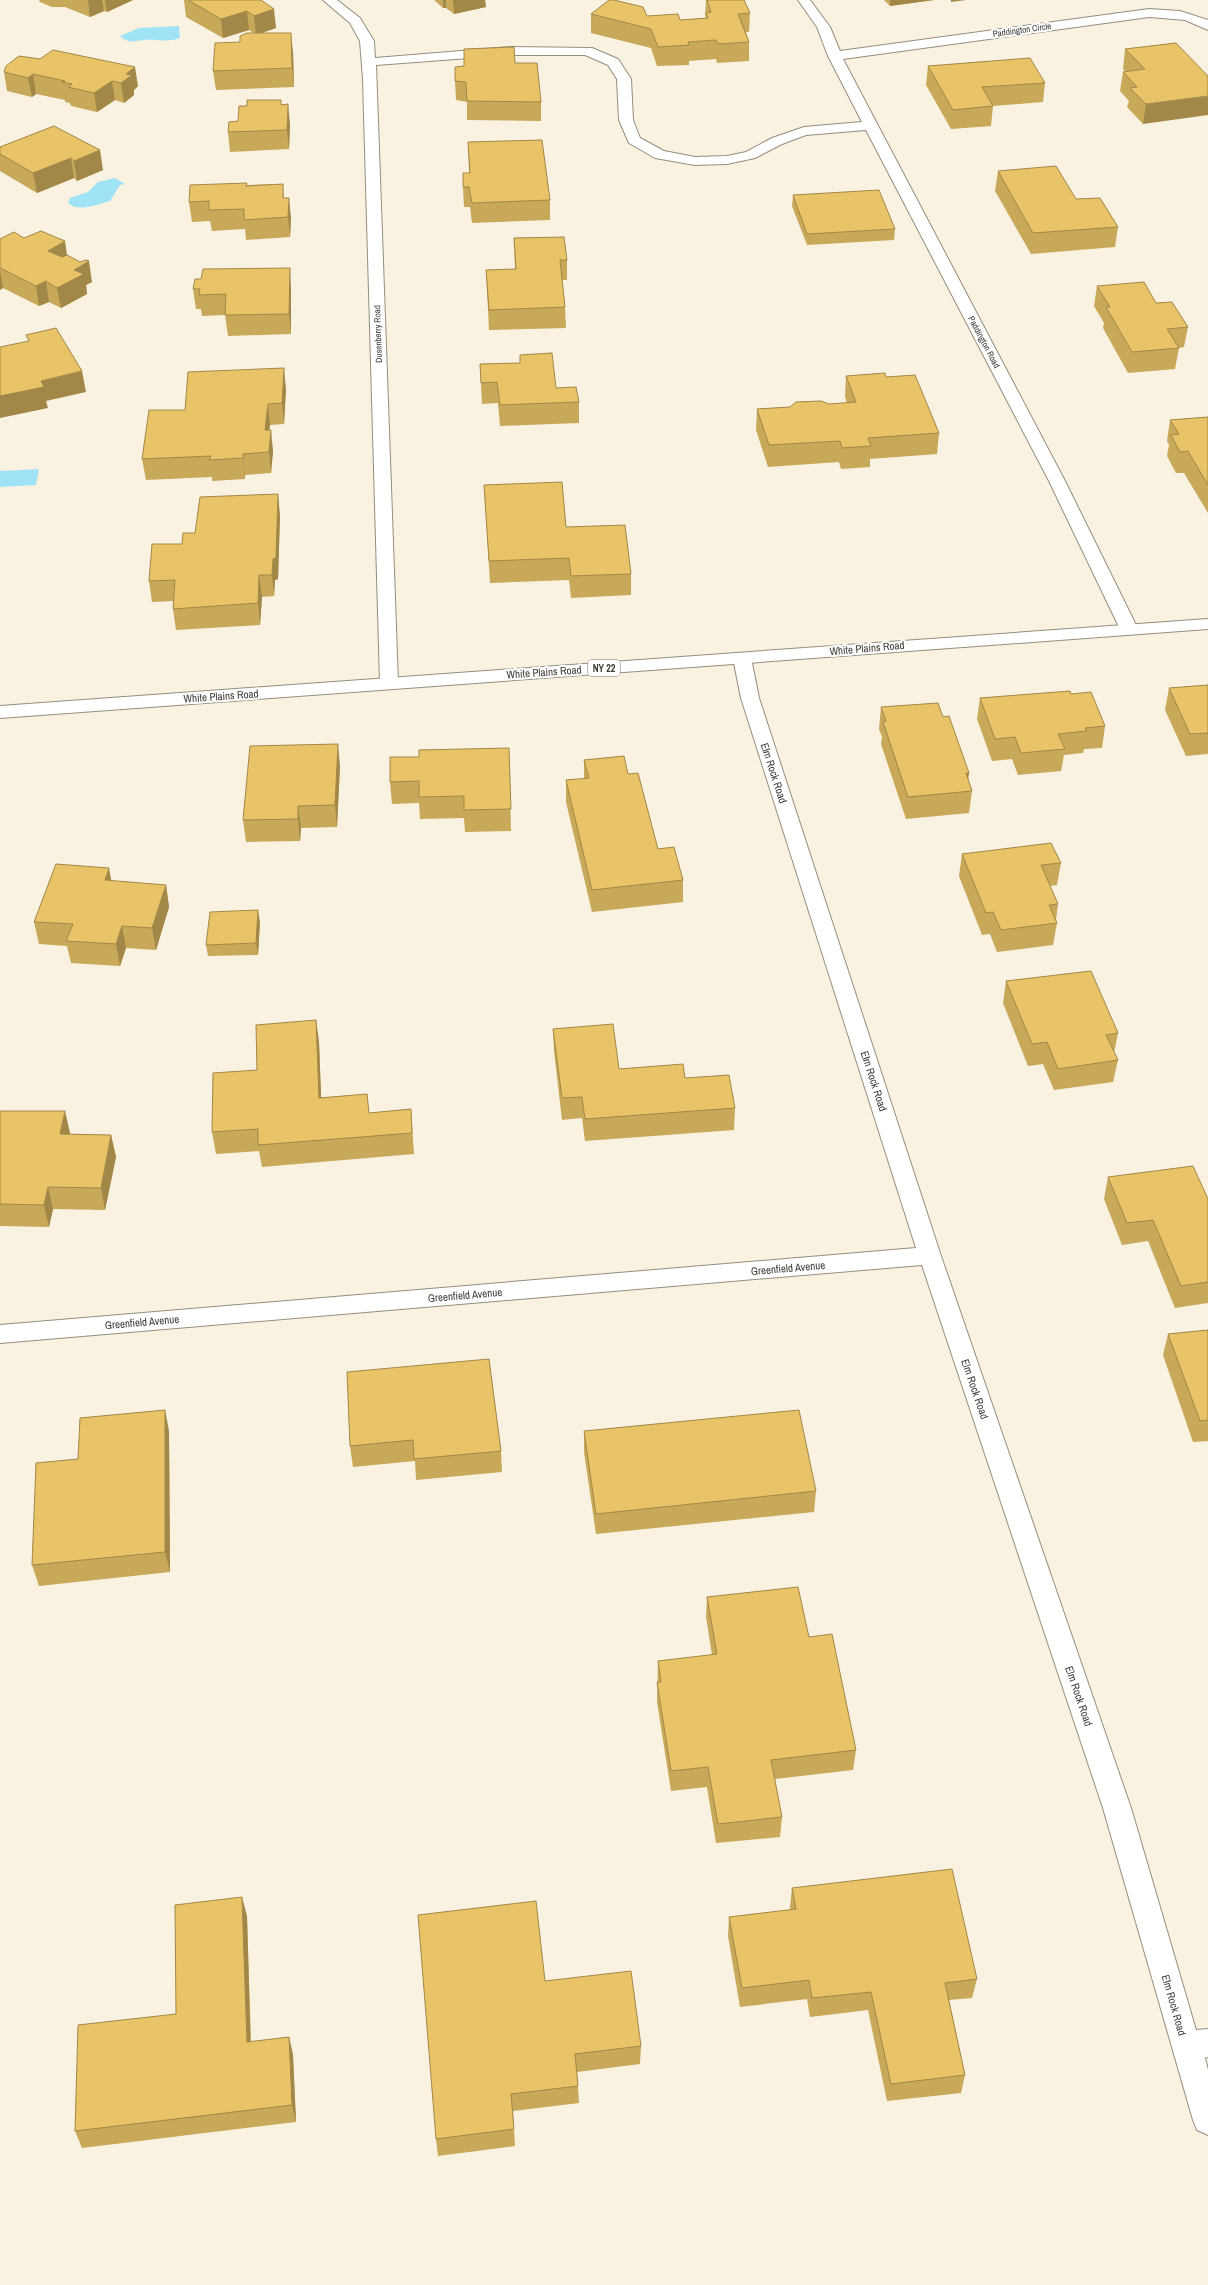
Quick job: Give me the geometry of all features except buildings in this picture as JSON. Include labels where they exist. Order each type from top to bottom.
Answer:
[{"type":"street","name":"Dusenberry Road","points":[[329,0],[355,21],[367,41],[389,683]]},
{"type":"street","name":"Paddington Road","points":[[804,0],[822,27],[835,56],[1057,481],[1129,629]]},
{"type":"street","name":"Paddington Circle","points":[[835,56],[1149,13],[1188,16],[1200,20],[1208,26]]},
{"type":"street","points":[[368,62],[511,51],[587,51],[613,62],[624,79],[626,120],[634,140],[660,154],[695,161],[727,160],[750,155],[777,141],[804,131],[871,125]]},
{"type":"street","name":"White Plains Road","points":[[0,712],[1208,624]]},
{"type":"street","name":"Elm Rock Road","points":[[742,658],[750,698],[930,1256],[1197,2044],[1208,2120]]},
{"type":"street","name":"Greenfield Avenue","points":[[0,1334],[930,1256]]},
{"type":"water","points":[[179,26],[180,38],[170,40],[132,41],[126,40],[120,36],[139,28]]},
{"type":"water","points":[[115,178],[125,184],[120,185],[110,201],[83,208],[72,206],[68,203],[70,198],[88,192],[98,182]]},
{"type":"water","points":[[39,469],[36,485],[0,487],[0,471]]}]
